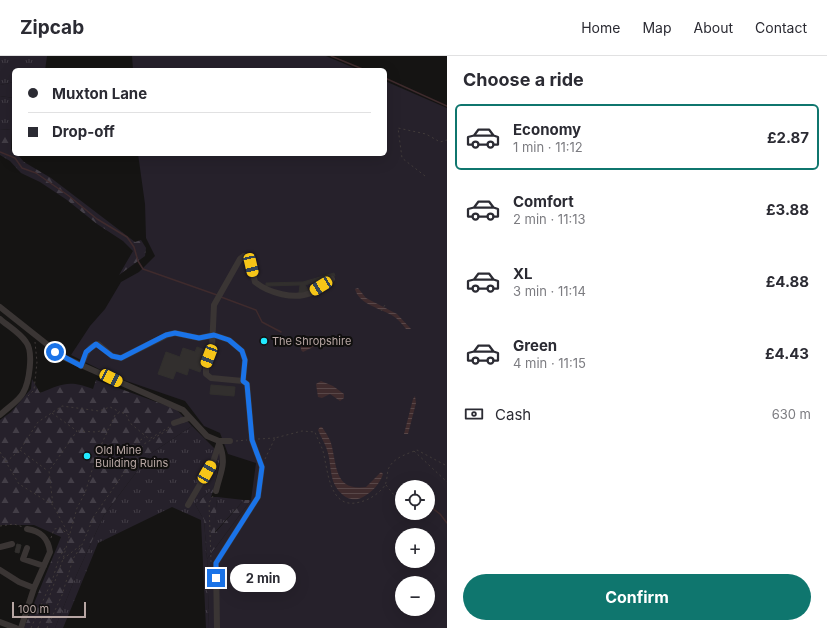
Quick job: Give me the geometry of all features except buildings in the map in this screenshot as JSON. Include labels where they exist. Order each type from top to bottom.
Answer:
[{"type":"street","points":[[217,628],[216,563],[258,497],[262,467],[252,440],[247,384],[243,381],[208,376],[205,369],[212,348],[214,305],[241,257],[244,256],[249,260],[255,282],[269,291],[296,296],[310,293],[332,280]]},
{"type":"street","points":[[0,307],[55,352],[81,366],[183,410],[207,436],[219,442],[230,441]]},
{"type":"street","points":[[0,319],[28,343],[30,356],[30,366],[23,394],[0,414]]},
{"type":"street","points":[[81,366],[86,352],[96,344],[112,356],[121,358],[166,335],[175,333],[199,338],[212,335],[229,340],[242,351],[245,360],[243,381]]},
{"type":"street","points":[[174,424],[189,418]]},
{"type":"street","points":[[216,490],[224,457],[223,449],[219,442]]},
{"type":"street","points":[[188,505],[213,462],[219,442]]},
{"type":"street","points":[[21,628],[34,588],[50,552],[45,536],[36,530],[27,529]]},
{"type":"street","points":[[0,547],[12,544]]},
{"type":"street","points":[[27,548],[23,559],[43,569]]},
{"type":"street","points":[[0,570],[19,582],[34,588]]},
{"type":"street","points":[[0,622],[16,628]]},
{"type":"path","points":[[425,176],[402,158],[398,128],[426,134],[440,142],[447,140]]},
{"type":"path","points":[[381,311],[384,305]]},
{"type":"path","points":[[6,462],[20,450],[38,422],[62,406],[99,411],[110,406],[126,414],[130,423],[145,437],[152,438],[174,424]]},
{"type":"path","points":[[38,628],[63,559],[77,508],[84,493],[97,454],[115,415],[120,412]]},
{"type":"path","points":[[51,413],[77,431],[96,432],[108,429]]},
{"type":"path","points":[[47,628],[62,594],[73,559],[83,543],[94,516],[144,444],[174,424]]},
{"type":"path","points":[[69,535],[53,506],[49,471],[77,431]]},
{"type":"path","points":[[262,467],[267,451],[275,438],[302,431],[315,432],[323,452],[330,484],[340,500],[353,504],[367,500],[385,485],[388,469],[398,458],[414,451],[417,450],[425,452],[447,466]]},
{"type":"path","points":[[97,454],[130,447],[145,437]]},
{"type":"path","points":[[20,450],[49,471]]},
{"type":"path","points":[[414,451],[447,482]]},
{"type":"path","points":[[0,452],[19,484],[53,506]]},
{"type":"path","points":[[385,485],[395,497]]},
{"type":"path","points":[[211,568],[209,503],[216,490]]},
{"type":"path","points":[[0,526],[14,524],[27,529]]},
{"type":"path","points":[[47,541],[52,537],[54,529],[60,528],[69,535]]},
{"type":"path","points":[[63,559],[83,543]]},
{"type":"path","points":[[31,628],[53,578],[59,558],[67,545]]},
{"type":"green space","points":[[0,56],[47,56],[45,68],[12,68],[12,82],[0,85]]},
{"type":"green space","points":[[132,56],[326,56],[354,68],[133,68]]},
{"type":"green space","points":[[12,82],[12,98],[0,96],[0,85]]},
{"type":"green space","name":"The Shropshire","points":[[387,82],[447,108],[447,628],[209,628],[207,559],[251,500],[256,463],[228,454],[220,433],[204,426],[185,401],[115,377],[71,355],[90,326],[105,309],[121,282],[139,272],[155,256],[146,238],[145,204],[138,156],[387,156]]},
{"type":"green space","points":[[0,96],[12,98],[12,129],[0,130]]},
{"type":"green space","points":[[12,129],[12,156],[19,156],[24,162],[51,178],[135,242],[141,240],[146,248],[145,256],[119,275],[133,251],[123,241],[97,224],[67,200],[40,182],[21,173],[10,161],[0,155],[0,130]]},
{"type":"green space","points":[[32,379],[40,393],[66,384],[78,384],[93,389],[96,380],[176,409],[192,426],[150,454],[104,515],[76,576],[55,628],[24,628],[61,537],[34,525],[0,525],[0,420],[11,412],[31,389]]},
{"type":"green space","points":[[192,426],[221,455],[214,488],[195,504],[204,520],[209,628],[206,628],[201,520],[172,507],[98,543],[63,628],[55,628],[76,576],[104,515],[150,454]]},
{"type":"green space","points":[[214,488],[211,497],[217,497],[215,533],[244,500],[251,500],[207,559],[204,520],[195,504]]},
{"type":"green space","points":[[217,497],[244,500],[214,533]]},
{"type":"shaded area","points":[[358,288],[366,298],[397,314],[411,329],[406,329],[393,316],[371,306],[361,299],[355,289]]},
{"type":"shaded area","points":[[310,336],[318,343],[317,345],[303,352],[301,350],[301,337]]},
{"type":"shaded area","points":[[321,381],[333,386],[344,394],[344,398],[340,401],[330,394],[322,398],[318,397],[316,384]]},
{"type":"shaded area","points":[[415,396],[416,403],[408,434],[404,434],[413,399]]},
{"type":"shaded area","points":[[322,427],[331,442],[337,470],[343,482],[349,486],[366,487],[381,472],[383,474],[378,484],[363,497],[358,499],[348,498],[339,492],[332,477],[325,444],[318,430]]},
{"type":"waterway","points":[[331,56],[360,68]]},
{"type":"waterway","points":[[387,79],[447,106]]},
{"type":"waterway","points":[[0,152],[15,158],[22,168],[36,173],[69,196],[97,219],[127,237],[134,247],[138,261],[143,269],[217,295]]},
{"type":"waterway","points":[[221,297],[256,310],[262,322],[281,332]]},
{"type":"waterway","points":[[435,510],[447,523]]},
{"type":"place","name":"The Shropshire","points":[[264,341]]},
{"type":"place","name":"Old Mine Building Ruins","points":[[87,456]]},
{"type":"route","points":[[55,352],[81,366],[86,352],[96,344],[102,346],[112,356],[121,358],[166,335],[175,333],[199,338],[214,335],[229,340],[238,346],[242,351],[245,360],[243,381],[247,384],[252,440],[262,467],[258,497],[216,563],[216,578]]}]
